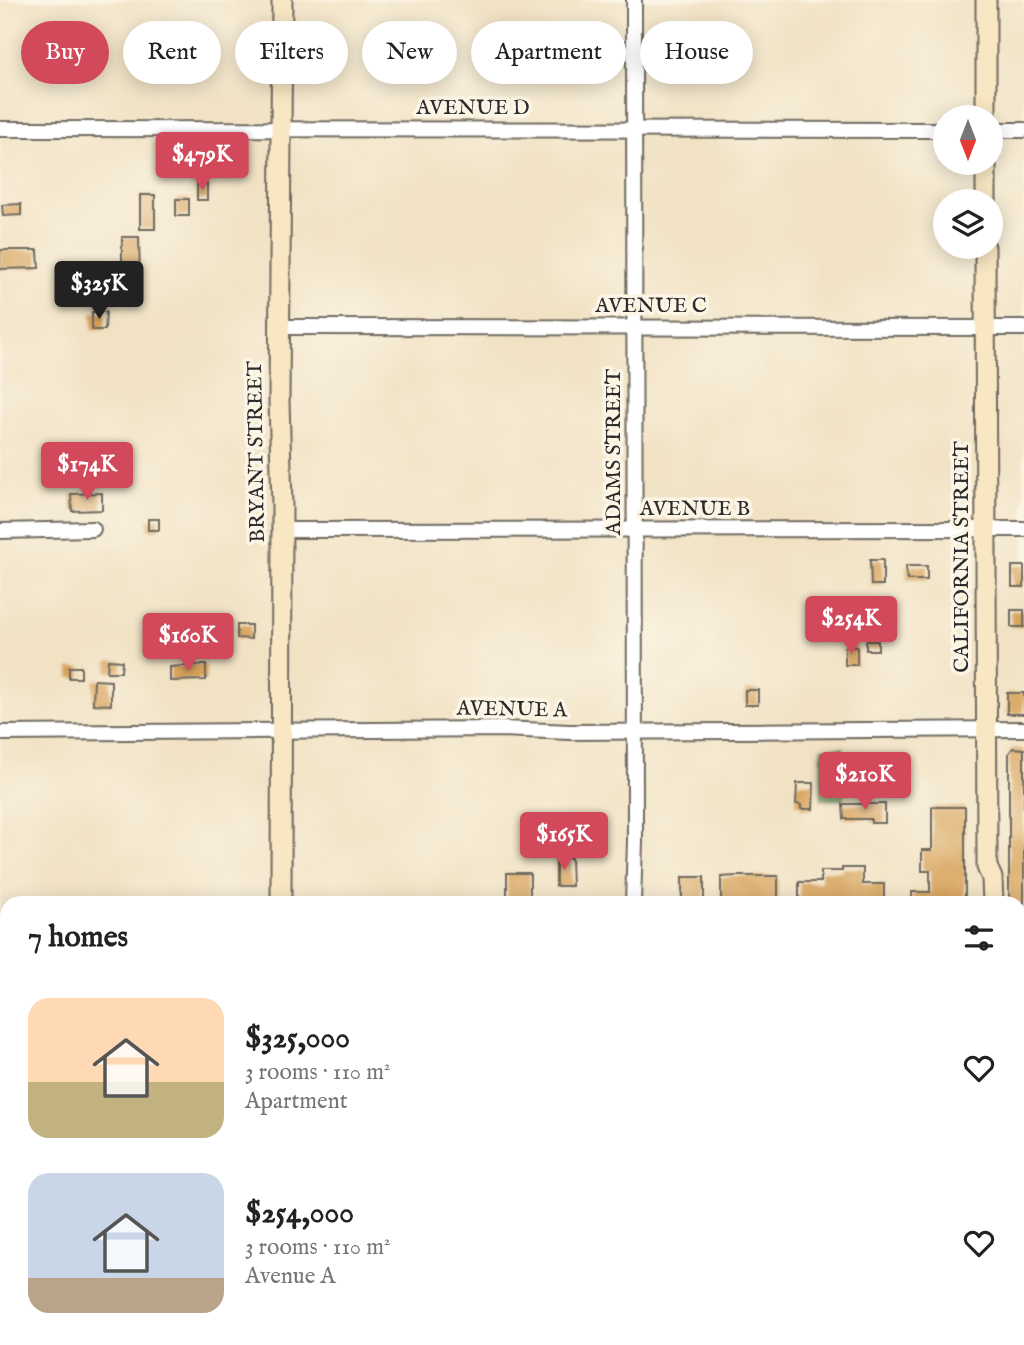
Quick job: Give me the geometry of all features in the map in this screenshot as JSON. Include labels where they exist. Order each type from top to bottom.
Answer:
[{"type":"street","name":"BRYANT STREET","points":[[281,896],[279,327],[282,0]]},
{"type":"street","name":"ADAMS STREET","points":[[633,896],[634,0]]},
{"type":"street","points":[[986,0],[986,105]]},
{"type":"street","name":"AVENUE D","points":[[0,128],[933,130]]},
{"type":"street","points":[[1003,130],[1024,130]]},
{"type":"street","name":"CALIFORNIA STREET","points":[[985,259],[985,729],[987,867],[992,877],[993,896]]},
{"type":"street","name":"AVENUE C","points":[[279,327],[1024,328]]},
{"type":"street","points":[[0,531],[93,529]]},
{"type":"street","name":"AVENUE B","points":[[281,530],[1024,529]]},
{"type":"street","name":"AVENUE A","points":[[0,733],[1024,729]]},
{"type":"street","name":"CALIFORNIA STREET","points":[[981,896],[982,877],[987,867]]},
{"type":"green space","points":[[822,748],[843,748],[843,799],[822,799]]},
{"type":"building","points":[[197,184],[207,184],[207,200],[197,200]]},
{"type":"building","points":[[140,195],[155,195],[155,229],[140,229]]},
{"type":"building","points":[[176,199],[189,199],[189,216],[176,216]]},
{"type":"building","points":[[21,204],[21,215],[3,216],[2,205]]},
{"type":"building","points":[[122,237],[139,237],[140,282],[122,282]]},
{"type":"building","points":[[0,250],[38,250],[39,268],[0,269]]},
{"type":"building","points":[[92,312],[106,312],[105,330],[92,330]]},
{"type":"building","points":[[102,493],[102,510],[72,511],[71,494]]},
{"type":"building","points":[[148,519],[159,519],[159,530],[148,530]]},
{"type":"building","points":[[870,560],[883,560],[883,585],[871,585]]},
{"type":"building","points":[[906,566],[927,566],[927,580],[907,580]]},
{"type":"building","points":[[1012,566],[1024,566],[1024,587],[1012,587]]},
{"type":"building","points":[[1011,610],[1024,610],[1024,627],[1011,627]]},
{"type":"building","points":[[844,618],[872,618],[872,628],[844,629]]},
{"type":"building","points":[[824,620],[836,620],[836,630],[824,630]]},
{"type":"building","points":[[237,625],[251,625],[251,639],[237,638]]},
{"type":"building","points":[[866,641],[878,641],[878,650],[866,650]]},
{"type":"building","points":[[845,647],[857,647],[857,665],[845,665]]},
{"type":"building","points":[[108,660],[122,661],[121,672],[107,672]]},
{"type":"building","points":[[206,665],[206,680],[170,681],[170,667]]},
{"type":"building","points":[[69,667],[81,667],[81,678],[69,678]]},
{"type":"building","points":[[94,680],[111,681],[111,705],[93,704]]},
{"type":"building","points":[[745,690],[758,690],[758,705],[745,705]]},
{"type":"building","points":[[1007,693],[1024,693],[1024,714],[1007,714]]},
{"type":"building","points":[[1013,748],[1024,749],[1024,896],[1009,896],[1009,753]]},
{"type":"building","points":[[797,783],[814,783],[813,809],[801,809],[801,805],[796,804]]},
{"type":"building","points":[[843,804],[885,804],[885,823],[871,823],[871,819],[844,819]]},
{"type":"building","points":[[932,807],[965,807],[965,896],[912,896],[912,892],[930,892],[930,871],[922,871],[922,850],[932,850]]},
{"type":"building","points":[[556,858],[571,858],[572,886],[556,886]]},
{"type":"building","points":[[842,868],[863,868],[863,884],[884,884],[884,896],[799,896],[799,882],[821,882],[821,871],[842,871]]},
{"type":"building","points":[[507,873],[530,873],[530,896],[507,896]]},
{"type":"building","points":[[778,876],[778,896],[721,896],[721,877]]},
{"type":"building","points":[[682,877],[704,877],[704,896],[682,896]]}]
